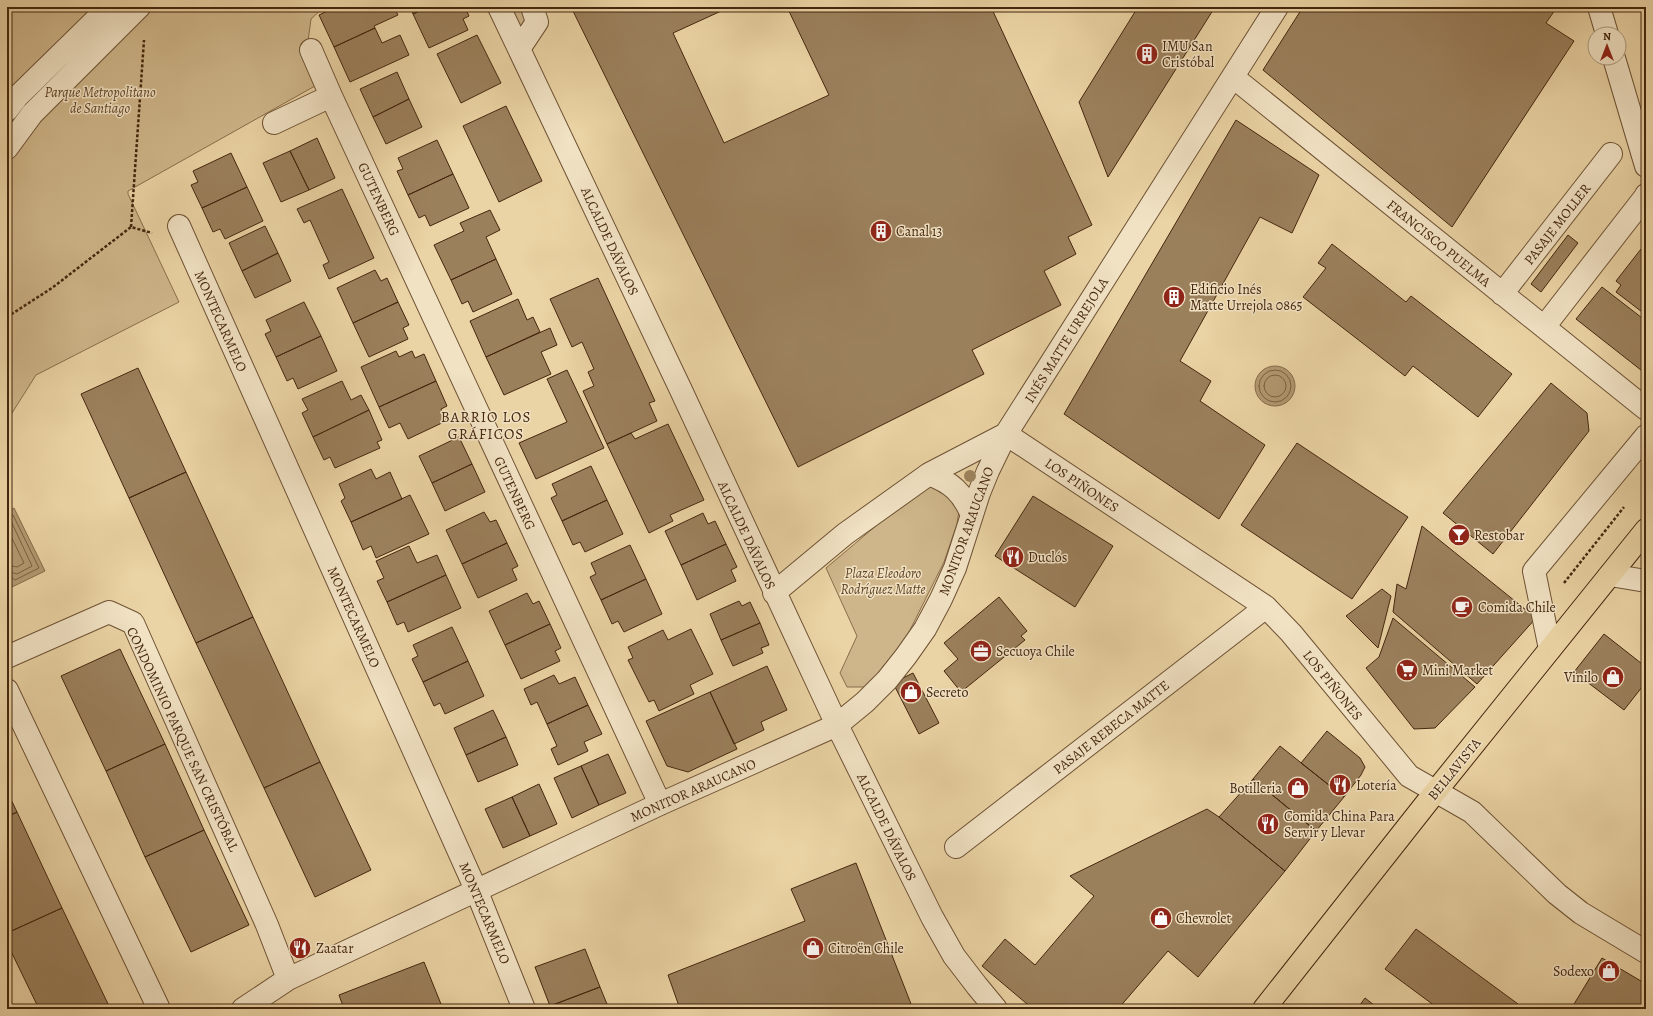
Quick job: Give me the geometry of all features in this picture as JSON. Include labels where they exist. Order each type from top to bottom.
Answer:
[{"type":"main road","name":"BELLAVISTA","points":[[1264,1009],[1436,791],[1646,530]]},
{"type":"street","points":[[7,110],[17,98],[108,7]]},
{"type":"street","points":[[7,148],[32,114],[139,7]]},
{"type":"street","name":"ALCALDE DÁVALOS","points":[[499,7],[680,388],[837,726],[932,917],[954,956],[996,1009]]},
{"type":"street","points":[[519,49],[537,22],[532,7]]},
{"type":"street","name":"INÉS MATTE URREJOLA","points":[[1006,434],[1277,7]]},
{"type":"street","points":[[1599,7],[1605,26]]},
{"type":"street","name":"GUTENBERG","points":[[311,50],[660,804]]},
{"type":"street","points":[[1616,66],[1646,166]]},
{"type":"street","name":"FRANCISCO PUELMA","points":[[1233,77],[1646,408]]},
{"type":"street","points":[[274,123],[331,96]]},
{"type":"street","name":"PASAJE MOLLER","points":[[1502,294],[1611,154]]},
{"type":"street","points":[[1544,327],[1646,195]]},
{"type":"street","name":"MONTECARMELO","points":[[179,226],[477,892],[524,1009]]},
{"type":"street","points":[[774,593],[845,534],[929,474],[1006,434]]},
{"type":"street","name":"MONITOR ARAUCANO","points":[[243,1009],[288,979],[477,892],[660,804],[837,726],[865,702],[887,680],[925,629],[955,568],[988,471],[1006,434]]},
{"type":"street","name":"LOS PIÑONES","points":[[1006,434],[1266,607],[1291,633],[1409,776],[1457,803],[1483,821],[1563,899],[1581,913],[1646,952]]},
{"type":"street","points":[[1550,649],[1534,572],[1646,436]]},
{"type":"street","points":[[929,474],[944,480],[957,490],[966,502],[972,515]]},
{"type":"street","points":[[1610,575],[1646,581]]},
{"type":"street","name":"PASAJE REBECA MATTE","points":[[956,847],[1266,607]]},
{"type":"street","name":"CONDOMINIO PARQUE SAN CRISTÓBAL","points":[[7,656],[109,612],[133,623],[267,925],[288,979]]},
{"type":"street","points":[[7,690],[159,1009]]},
{"type":"path","points":[[7,317],[52,288],[131,227],[144,38]]},
{"type":"path","points":[[131,227],[152,232],[156,238]]},
{"type":"path","points":[[1542,610],[1626,505]]},
{"type":"green space","name":"Parque Metropolitano de Santiago","points":[[7,7],[324,7],[311,19],[308,41],[315,86],[128,191],[128,194],[179,302],[36,375],[7,421]]},
{"type":"green space","points":[[510,7],[522,7],[525,20],[520,29]]},
{"type":"green space","name":"Plaza Eleodoro Rodríguez Matte","points":[[936,486],[960,504],[957,524],[944,562],[906,638],[867,687],[847,687],[840,673],[857,636],[826,568],[922,487]]},
{"type":"water","points":[[1275,366],[1286,369],[1292,375],[1295,386],[1292,397],[1286,403],[1275,406],[1264,403],[1258,397],[1255,386],[1258,375],[1264,369]]},
{"type":"water","points":[[14,508],[45,571],[12,587],[7,577],[7,512]]},
{"type":"building","points":[[336,7],[394,7],[398,15],[374,26],[375,28],[334,47],[319,15]]},
{"type":"building","points":[[410,7],[428,7],[413,14]]},
{"type":"building","points":[[428,7],[465,7],[469,16],[463,19],[468,30],[429,48],[413,14]]},
{"type":"building","name":"Canal 13","points":[[571,7],[730,7],[673,33],[724,143],[829,95],[787,7],[991,7],[1092,225],[1068,237],[1076,254],[1044,271],[1061,305],[972,350],[984,374],[798,467]]},
{"type":"building","name":"IMU San Cristóbal","points":[[1138,7],[1215,7],[1108,177],[1079,102]]},
{"type":"building","points":[[1303,7],[1557,7],[1546,23],[1574,41],[1452,227],[1263,70]]},
{"type":"building","points":[[375,28],[382,43],[400,35],[409,55],[350,82],[334,47]]},
{"type":"building","points":[[477,35],[501,83],[461,103],[437,54]]},
{"type":"building","points":[[397,72],[409,99],[373,117],[360,89]]},
{"type":"building","points":[[409,99],[422,127],[386,144],[373,117]]},
{"type":"building","points":[[506,106],[542,181],[499,202],[463,126]]},
{"type":"building","name":"Edificio Inés Matte Urrejola 0865","points":[[1236,120],[1319,175],[1292,233],[1260,217],[1180,361],[1211,381],[1200,401],[1265,445],[1219,519],[1064,414]]},
{"type":"building","points":[[317,138],[335,178],[309,190],[290,151]]},
{"type":"building","points":[[437,140],[453,174],[408,195],[397,171],[403,169],[398,158]]},
{"type":"building","points":[[290,151],[309,190],[281,202],[263,163]]},
{"type":"building","points":[[231,153],[247,187],[202,208],[191,185],[198,182],[193,171]]},
{"type":"building","points":[[453,174],[469,208],[430,226],[425,215],[419,218],[408,195]]},
{"type":"building","points":[[247,187],[263,221],[225,239],[220,229],[213,232],[202,208]]},
{"type":"building","points":[[342,189],[374,258],[329,279],[323,265],[329,262],[310,220],[304,223],[297,209]]},
{"type":"building","points":[[490,210],[500,230],[486,237],[496,259],[451,280],[434,245],[464,231],[460,223]]},
{"type":"building","points":[[265,226],[278,253],[242,271],[229,243]]},
{"type":"building","points":[[1568,235],[1578,243],[1541,292],[1531,284]]},
{"type":"building","points":[[1332,244],[1406,302],[1411,296],[1512,374],[1478,417],[1413,366],[1405,376],[1303,297],[1326,268],[1318,263]]},
{"type":"building","points":[[1641,249],[1646,253],[1646,315],[1616,292],[1621,285],[1616,281]]},
{"type":"building","points":[[278,253],[291,281],[255,298],[242,271]]},
{"type":"building","points":[[496,259],[512,294],[473,312],[468,301],[462,304],[451,280]]},
{"type":"building","points":[[375,270],[381,281],[387,278],[398,302],[353,323],[337,288]]},
{"type":"building","points":[[598,278],[655,401],[649,403],[657,421],[607,444],[583,391],[594,386],[588,372],[594,369],[582,342],[572,347],[550,299]]},
{"type":"building","points":[[1602,287],[1646,321],[1646,374],[1576,319]]},
{"type":"building","points":[[518,299],[527,320],[533,317],[540,332],[486,357],[470,321]]},
{"type":"building","points":[[304,302],[321,336],[276,357],[265,334],[271,331],[266,320]]},
{"type":"building","points":[[398,302],[409,325],[403,328],[408,339],[369,357],[353,323]]},
{"type":"building","points":[[550,328],[557,345],[541,352],[551,374],[504,395],[486,357]]},
{"type":"building","points":[[321,336],[337,371],[298,389],[293,378],[287,381],[276,357]]},
{"type":"building","points":[[396,351],[399,357],[412,351],[415,358],[424,354],[436,381],[379,407],[361,367]]},
{"type":"building","points":[[138,368],[186,472],[129,498],[81,394]]},
{"type":"building","points":[[567,370],[604,448],[536,479],[519,443],[567,422],[547,379]]},
{"type":"building","points":[[342,381],[351,400],[361,395],[369,410],[313,437],[302,413],[308,410],[302,399]]},
{"type":"building","points":[[436,381],[447,406],[441,409],[446,421],[408,439],[400,423],[389,428],[379,407]]},
{"type":"building","points":[[1551,383],[1587,413],[1589,431],[1493,554],[1443,513]]},
{"type":"building","points":[[369,410],[382,440],[377,442],[380,448],[335,468],[330,457],[324,460],[313,437]]},
{"type":"building","points":[[668,424],[704,500],[670,515],[673,521],[649,533],[607,444],[631,433],[635,439]]},
{"type":"building","points":[[459,437],[472,464],[432,483],[419,456]]},
{"type":"building","points":[[1297,443],[1408,517],[1352,599],[1241,525]]},
{"type":"building","points":[[472,464],[485,492],[445,511],[432,483]]},
{"type":"building","points":[[591,466],[607,500],[562,521],[551,498],[557,495],[552,484]]},
{"type":"building","points":[[371,469],[376,479],[390,472],[402,499],[351,522],[341,501],[345,498],[339,484]]},
{"type":"building","points":[[186,472],[253,617],[196,643],[129,498]]},
{"type":"building","points":[[410,495],[429,534],[376,558],[371,546],[363,550],[351,522]]},
{"type":"building","points":[[1033,496],[1113,546],[1075,607],[995,556]]},
{"type":"building","points":[[607,500],[623,534],[585,552],[580,542],[573,545],[562,521]]},
{"type":"building","points":[[484,512],[490,522],[496,520],[507,543],[462,564],[446,530]]},
{"type":"building","points":[[703,513],[708,524],[715,521],[726,544],[681,565],[665,531]]},
{"type":"building","points":[[1422,526],[1536,618],[1477,684],[1393,612],[1397,584],[1406,589]]},
{"type":"building","points":[[507,543],[518,566],[512,569],[517,580],[478,598],[462,564]]},
{"type":"building","points":[[726,544],[737,567],[731,570],[736,581],[697,600],[681,565]]},
{"type":"building","points":[[630,545],[646,579],[601,600],[590,577],[596,574],[591,563]]},
{"type":"building","points":[[409,546],[417,563],[437,555],[446,575],[387,602],[377,581],[384,578],[376,561]]},
{"type":"building","points":[[446,575],[461,608],[408,632],[404,622],[397,625],[387,602]]},
{"type":"building","points":[[646,579],[662,614],[624,632],[618,621],[612,624],[601,600]]},
{"type":"building","points":[[1382,589],[1391,596],[1378,648],[1346,616]]},
{"type":"building","points":[[527,593],[533,604],[539,601],[550,624],[505,645],[489,611]]},
{"type":"building","name":"Secuoya Chile","points":[[999,597],[1027,631],[1021,636],[1025,640],[961,692],[944,671],[958,659],[944,643]]},
{"type":"building","points":[[739,601],[742,606],[750,602],[760,623],[721,640],[710,614]]},
{"type":"building","points":[[253,617],[320,762],[264,788],[196,643]]},
{"type":"building","points":[[1393,618],[1475,687],[1435,728],[1414,729],[1366,668],[1379,657]]},
{"type":"building","points":[[760,623],[769,645],[761,648],[763,653],[733,666],[721,640]]},
{"type":"building","points":[[550,624],[561,648],[555,651],[560,661],[521,679],[505,645]]},
{"type":"building","points":[[452,627],[468,661],[423,682],[412,659],[418,656],[413,645]]},
{"type":"building","points":[[691,629],[713,674],[690,685],[694,694],[659,711],[654,700],[649,702],[628,660],[633,658],[628,647],[663,630],[668,640]]},
{"type":"building","name":"Vinilo","points":[[1604,634],[1646,667],[1646,682],[1624,710],[1574,672]]},
{"type":"building","points":[[120,649],[165,744],[106,771],[61,676]]},
{"type":"building","points":[[468,661],[484,696],[445,714],[440,703],[434,706],[423,682]]},
{"type":"building","points":[[767,666],[787,710],[761,722],[764,730],[734,744],[710,692]]},
{"type":"building","points":[[913,673],[939,723],[919,734],[893,683]]},
{"type":"building","points":[[554,675],[559,684],[575,677],[588,705],[547,724],[537,702],[531,705],[524,689]]},
{"type":"building","points":[[710,692],[737,749],[688,772],[667,766],[646,721]]},
{"type":"building","points":[[588,705],[602,734],[584,742],[588,751],[558,765],[551,749],[557,746],[547,724]]},
{"type":"building","points":[[493,710],[506,737],[466,755],[454,728]]},
{"type":"building","points":[[1327,731],[1360,758],[1365,767],[1361,775],[1344,797],[1301,763]]},
{"type":"building","points":[[506,737],[518,765],[478,782],[466,755]]},
{"type":"building","points":[[165,744],[204,830],[145,857],[106,771]]},
{"type":"building","name":"Botilleria","points":[[1280,746],[1344,797],[1316,831],[1253,779]]},
{"type":"building","points":[[608,754],[626,793],[599,805],[581,766]]},
{"type":"building","points":[[320,762],[371,870],[315,897],[264,788]]},
{"type":"building","points":[[581,766],[599,805],[572,818],[554,778]]},
{"type":"building","name":"Comida China Para Servir y Llevar","points":[[1253,779],[1316,831],[1285,871],[1219,817]]},
{"type":"building","points":[[539,784],[557,824],[530,836],[512,797]]},
{"type":"building","points":[[7,791],[17,812],[7,817]]},
{"type":"building","points":[[512,797],[530,836],[503,848],[485,809]]},
{"type":"building","name":"Chevrolet","points":[[1207,809],[1219,817],[1285,871],[1198,977],[1168,951],[1118,1009],[1033,1009],[982,966],[1005,939],[1035,965],[1094,896],[1070,876]]},
{"type":"building","points":[[17,812],[62,908],[7,933],[7,817]]},
{"type":"building","points":[[204,830],[249,925],[191,952],[145,857]]},
{"type":"building","name":"Citroën Chile","points":[[856,863],[913,1009],[680,1009],[668,975],[805,921],[791,889]]},
{"type":"building","points":[[62,908],[109,1006],[102,1009],[39,1009],[7,943],[7,933]]},
{"type":"building","points":[[1416,929],[1518,1004],[1514,1009],[1439,1009],[1385,969]]},
{"type":"building","points":[[585,949],[600,987],[550,1006],[535,967]]},
{"type":"building","name":"Sodexo","points":[[1602,958],[1646,984],[1646,1009],[1571,1009]]},
{"type":"building","points":[[424,962],[443,1009],[344,1009],[339,995]]},
{"type":"building","points":[[600,987],[609,1009],[551,1009],[550,1006]]},
{"type":"building","points":[[1365,998],[1379,1009],[1357,1009]]},
{"type":"place","name":"IMU San Cristóbal","points":[[1147,54]]},
{"type":"place","name":"Canal 13","points":[[881,231]]},
{"type":"place","name":"Edificio Inés Matte Urrejola 0865","points":[[1174,297]]},
{"type":"place","name":"Restobar","points":[[1459,535]]},
{"type":"place","name":"Duclós","points":[[1013,557]]},
{"type":"place","name":"Comida Chile","points":[[1462,607]]},
{"type":"place","name":"Secuoya Chile","points":[[981,651]]},
{"type":"place","name":"Mini Market","points":[[1407,670]]},
{"type":"place","name":"Vinilo","points":[[1613,677]]},
{"type":"place","name":"Secreto","points":[[911,692]]},
{"type":"place","name":"Lotería","points":[[1340,785]]},
{"type":"place","name":"Botilleria","points":[[1298,788]]},
{"type":"place","name":"Comida China Para Servir y Llevar","points":[[1268,824]]},
{"type":"place","name":"Chevrolet","points":[[1161,918]]},
{"type":"place","name":"Zaatar","points":[[300,948]]},
{"type":"place","name":"Citroën Chile","points":[[813,948]]},
{"type":"place","name":"Sodexo","points":[[1609,971]]},
{"type":"district","name":"BARRIO LOS GRÁFICOS","points":[[486,426]]}]
